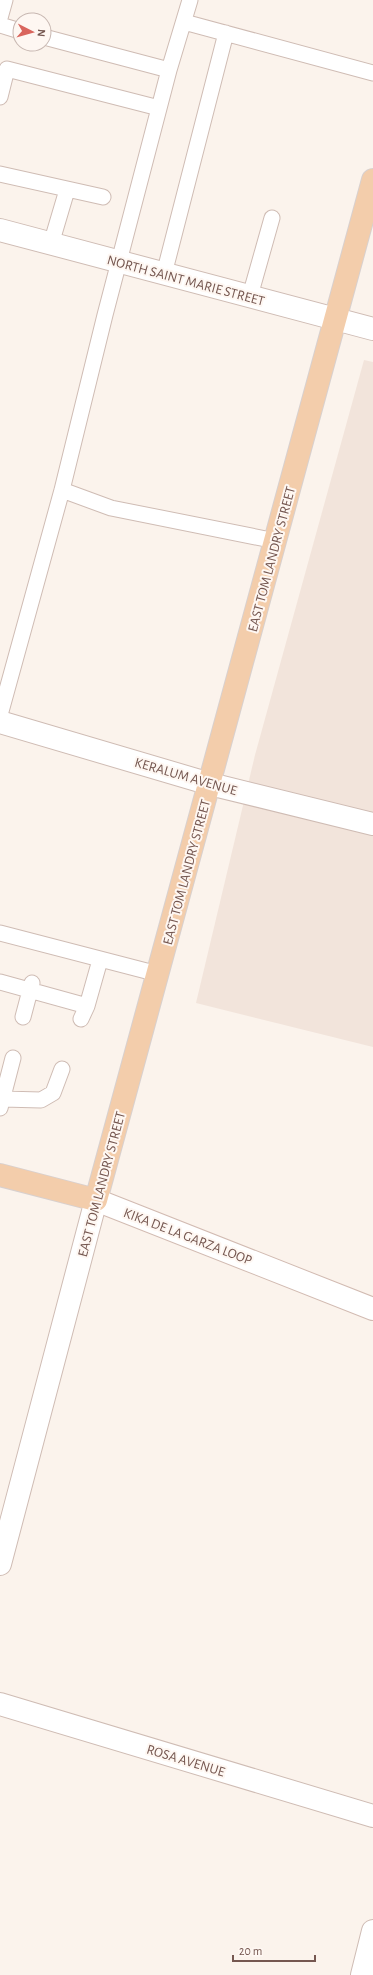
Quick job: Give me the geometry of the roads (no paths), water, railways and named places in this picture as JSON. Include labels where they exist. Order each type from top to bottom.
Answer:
[{"type":"main road","name":"EAST TOM LANDRY STREET","points":[[96,1200],[373,180]]},
{"type":"main road","name":"KIKA DE LA GARZA LOOP","points":[[0,1175],[96,1200]]},
{"type":"street","name":"NORTH SAINT MARIE STREET","points":[[0,230],[373,329]]},
{"type":"street","name":"KERALUM AVENUE","points":[[0,722],[210,784],[373,824]]},
{"type":"street","name":"KIKA DE LA GARZA LOOP","points":[[96,1200],[373,1309]]},
{"type":"street","name":"EAST TOM LANDRY STREET","points":[[0,1564],[96,1200]]},
{"type":"street","name":"ROSA AVENUE","points":[[0,1704],[373,1816]]},
{"type":"street","points":[[362,1975],[373,1931]]},
{"type":"lane","points":[[0,18],[5,0]]},
{"type":"lane","points":[[0,716],[62,490],[105,315],[169,70],[190,0]]},
{"type":"lane","points":[[184,22],[373,73]]},
{"type":"lane","points":[[0,25],[12,29]]},
{"type":"lane","points":[[164,274],[226,33]]},
{"type":"lane","points":[[52,39],[169,70]]},
{"type":"lane","points":[[0,97],[4,68],[159,108]]},
{"type":"lane","points":[[0,174],[103,197]]},
{"type":"lane","points":[[51,244],[67,190]]},
{"type":"lane","points":[[250,296],[272,218]]},
{"type":"lane","points":[[62,490],[111,508],[276,541]]},
{"type":"lane","points":[[3,938],[71,959],[100,960],[158,974]]},
{"type":"lane","points":[[0,982],[31,987],[61,995],[84,1012],[100,960]]},
{"type":"lane","points":[[23,1017],[31,987]]},
{"type":"lane","points":[[13,1058],[1,1104],[41,1100],[53,1093],[62,1069]]}]
